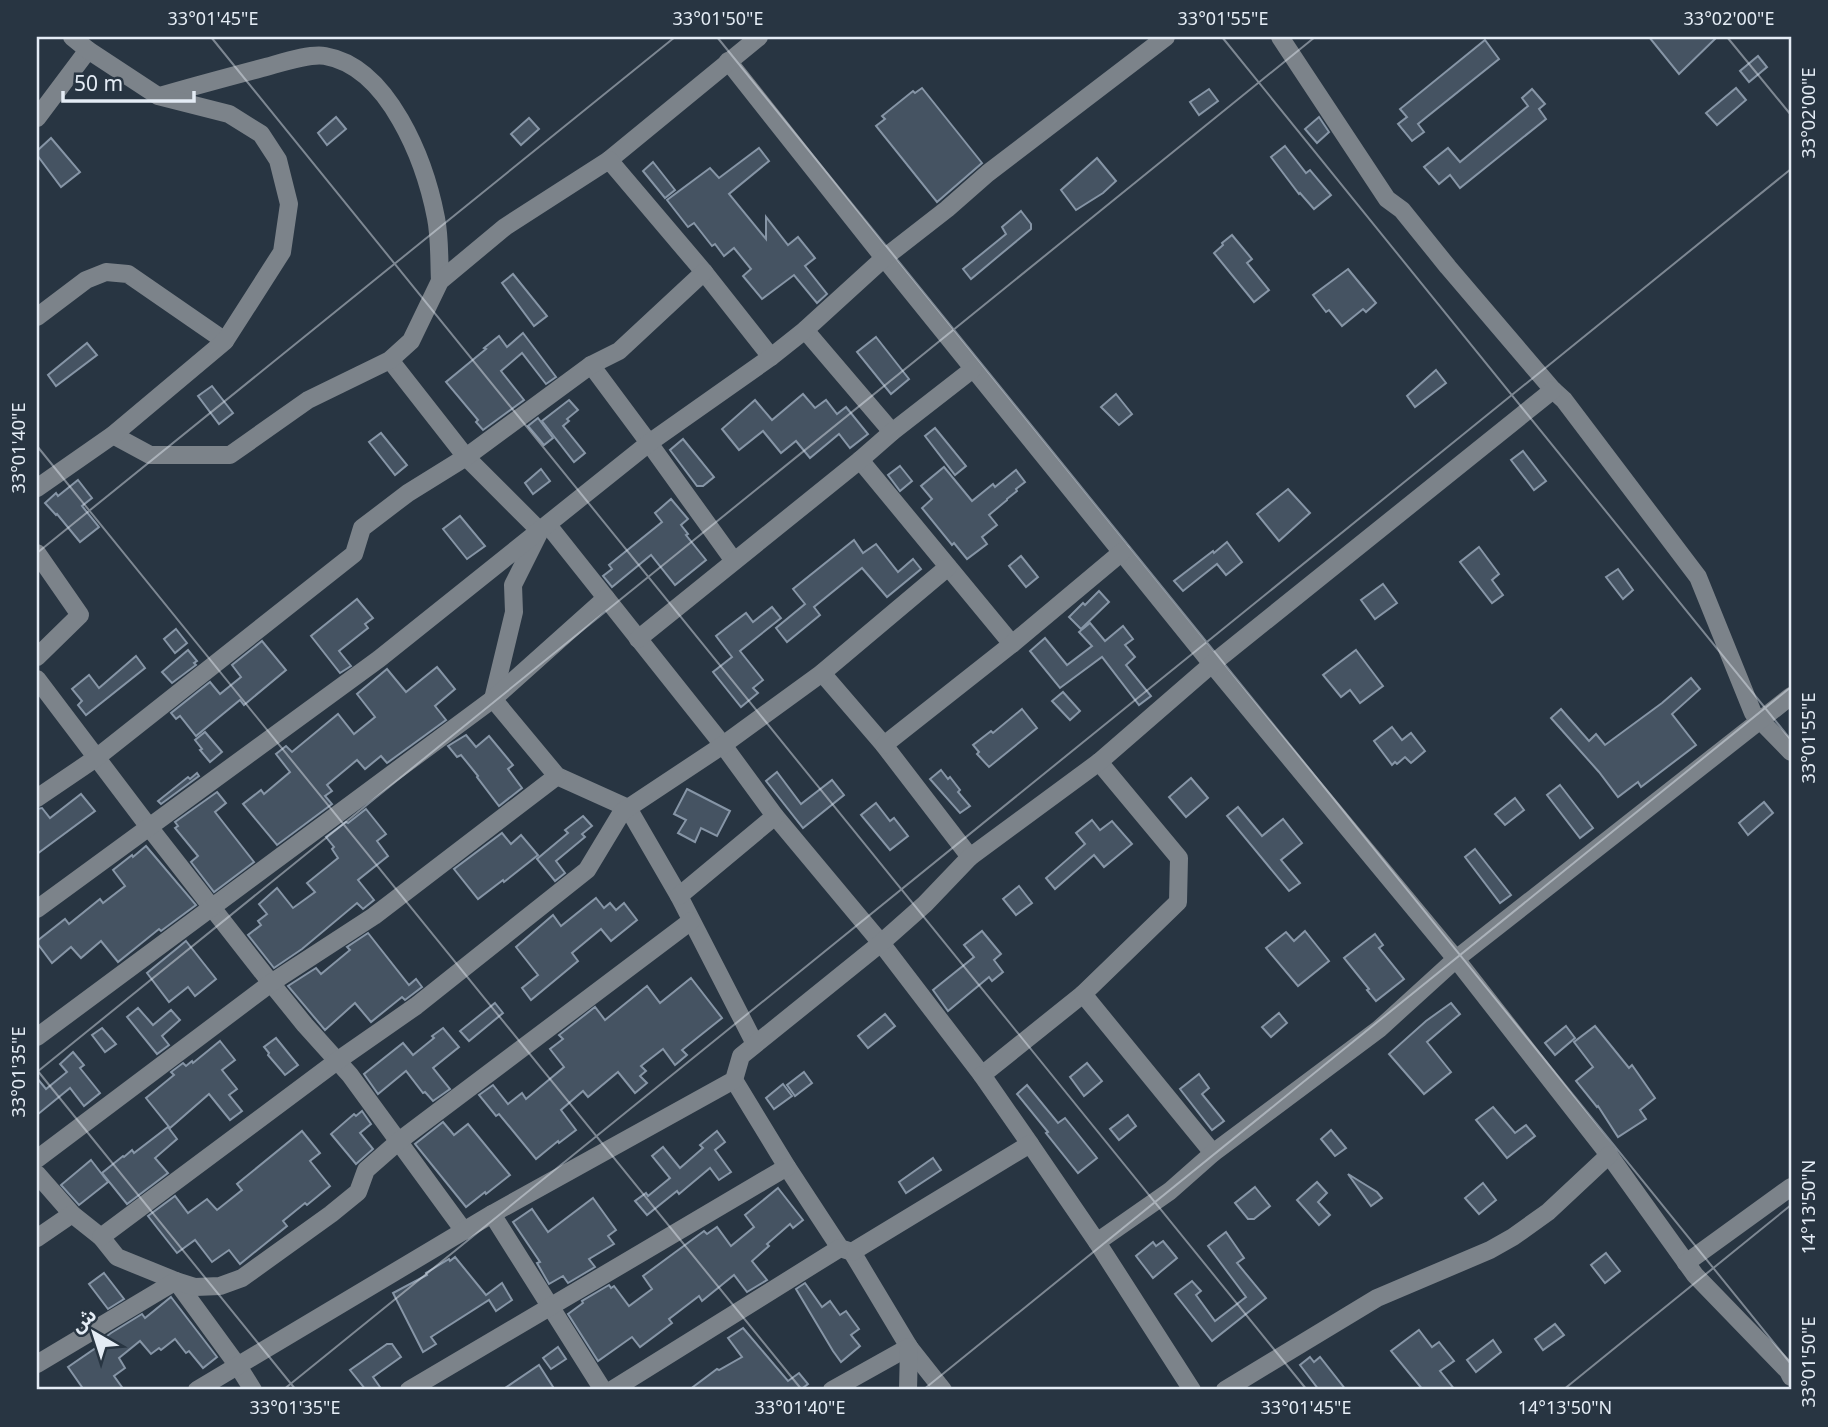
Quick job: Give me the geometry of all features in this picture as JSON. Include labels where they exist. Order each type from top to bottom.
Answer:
[{"type":"street","points":[[37,488],[113,435],[225,341],[282,252],[289,204],[278,160],[261,134],[229,114],[158,96],[72,37]]},
{"type":"street","points":[[113,435],[150,455],[230,455],[308,400],[390,360],[411,341],[440,281],[505,227],[609,160],[759,37]]},
{"type":"street","points":[[37,909],[379,659],[649,443],[771,357],[884,258],[988,173],[1166,37]]},
{"type":"street","points":[[1280,37],[1387,199],[1402,210],[1564,400],[1698,578],[1753,713],[1791,752]]},
{"type":"street","points":[[37,118],[88,50]]},
{"type":"street","points":[[158,96],[303,58],[323,55],[353,66],[378,87],[403,125],[424,173],[436,220],[440,281]]},
{"type":"street","points":[[728,61],[1212,664],[1456,959],[1609,1155],[1695,1275],[1791,1377]]},
{"type":"street","points":[[609,160],[704,272],[771,357]]},
{"type":"street","points":[[37,317],[86,280],[106,272],[128,274],[225,341]]},
{"type":"street","points":[[37,798],[96,758],[354,555],[362,528],[408,493],[466,457],[591,365],[619,351],[704,272]]},
{"type":"street","points":[[805,330],[892,432]]},
{"type":"street","points":[[390,360],[466,457],[544,528],[606,598],[775,816],[881,943],[982,1075],[1097,1242],[1192,1390]]},
{"type":"street","points":[[591,365],[734,561]]},
{"type":"street","points":[[638,639],[973,369]]},
{"type":"street","points":[[197,1390],[492,1214],[734,1080],[741,1056],[881,943],[925,904],[970,857],[1099,762],[1212,664],[1553,390]]},
{"type":"street","points":[[860,460],[1013,644]]},
{"type":"street","points":[[493,699],[514,612],[513,585],[544,528]]},
{"type":"street","points":[[884,745],[1013,644],[1122,552]]},
{"type":"street","points":[[37,553],[80,615],[37,657]]},
{"type":"street","points":[[101,1237],[337,1061],[416,1006],[587,870],[622,812],[723,746],[822,673],[948,567]]},
{"type":"street","points":[[37,1037],[493,699],[606,598]]},
{"type":"street","points":[[822,673],[884,745],[970,857]]},
{"type":"street","points":[[37,679],[271,983],[350,1075],[464,1231]]},
{"type":"street","points":[[1097,1242],[1170,1191],[1213,1153],[1379,1029],[1456,959],[1791,696]]},
{"type":"street","points":[[493,699],[557,776],[628,808],[679,896],[755,1044]]},
{"type":"street","points":[[982,1075],[1083,994],[1178,902],[1179,858],[1099,762]]},
{"type":"street","points":[[37,1159],[271,983],[374,916],[557,776]]},
{"type":"street","points":[[679,896],[775,816]]},
{"type":"street","points":[[37,1174],[72,1214],[101,1237],[117,1257],[195,1287],[220,1286],[242,1278],[358,1192],[366,1170],[399,1141],[691,921]]},
{"type":"street","points":[[1083,994],[1213,1153]]},
{"type":"street","points":[[734,1080],[787,1167],[846,1250],[909,1347],[943,1390]]},
{"type":"street","points":[[612,1390],[1030,1144]]},
{"type":"street","points":[[1225,1390],[1377,1298],[1490,1250],[1513,1237],[1548,1212],[1609,1155]]},
{"type":"street","points":[[409,1390],[787,1167]]},
{"type":"street","points":[[1686,1263],[1791,1188]]},
{"type":"street","points":[[37,1238],[72,1214]]},
{"type":"street","points":[[492,1214],[603,1390]]},
{"type":"street","points":[[37,1364],[176,1281]]},
{"type":"street","points":[[176,1281],[253,1390]]},
{"type":"street","points":[[832,1390],[909,1347]]},
{"type":"street","points":[[908,1390],[909,1347]]},
{"type":"building","points":[[1649,37],[1717,37],[1679,74]]},
{"type":"building","points":[[1485,40],[1499,59],[1418,124],[1424,132],[1412,141],[1398,124],[1407,117],[1400,109]]},
{"type":"building","points":[[1758,56],[1767,67],[1749,82],[1740,71]]},
{"type":"building","points":[[922,88],[982,163],[937,202],[876,126],[885,119],[882,116],[913,91],[915,93]]},
{"type":"building","points":[[1736,88],[1746,100],[1717,125],[1706,113]]},
{"type":"building","points":[[1209,89],[1218,101],[1199,115],[1190,102]]},
{"type":"building","points":[[1532,89],[1545,104],[1539,109],[1546,119],[1460,188],[1450,175],[1439,184],[1424,167],[1448,148],[1460,162],[1528,106],[1522,98]]},
{"type":"building","points":[[336,117],[346,129],[327,145],[318,133]]},
{"type":"building","points":[[1319,117],[1329,132],[1317,143],[1305,129]]},
{"type":"building","points":[[529,118],[539,129],[521,145],[511,134]]},
{"type":"building","points":[[51,138],[80,172],[61,187],[37,155],[37,151]]},
{"type":"building","points":[[1285,146],[1306,173],[1310,170],[1331,195],[1314,209],[1271,157]]},
{"type":"building","points":[[759,148],[769,161],[729,194],[766,239],[766,217],[788,245],[798,237],[815,258],[805,266],[827,294],[817,303],[794,275],[762,299],[743,276],[751,269],[734,248],[724,256],[715,244],[712,246],[694,223],[688,227],[667,200],[710,168],[719,178]]},
{"type":"building","points":[[1097,158],[1116,181],[1076,210],[1061,190]]},
{"type":"building","points":[[653,162],[675,190],[665,198],[643,171]]},
{"type":"building","points":[[1021,211],[1031,224],[1031,229],[971,279],[963,269],[1006,234],[1002,227]]},
{"type":"building","points":[[1232,235],[1252,259],[1247,263],[1269,290],[1254,302],[1214,253]]},
{"type":"building","points":[[1348,269],[1376,303],[1366,312],[1363,309],[1342,326],[1329,310],[1326,312],[1313,295]]},
{"type":"building","points":[[513,274],[547,316],[534,326],[502,283]]},
{"type":"building","points":[[523,333],[556,377],[546,384],[522,353],[501,371],[524,400],[483,430],[476,422],[478,420],[446,382],[499,336],[507,347]]},
{"type":"building","points":[[876,337],[909,379],[891,394],[857,352]]},
{"type":"building","points":[[87,343],[97,355],[56,386],[48,375]]},
{"type":"building","points":[[1436,370],[1446,383],[1415,407],[1407,396]]},
{"type":"building","points":[[212,386],[233,413],[219,424],[198,396]]},
{"type":"building","points":[[803,394],[815,408],[826,400],[837,414],[846,407],[868,434],[850,448],[839,434],[810,458],[796,441],[781,453],[763,431],[739,450],[722,429],[755,400],[772,420]]},
{"type":"building","points":[[1116,394],[1132,414],[1119,425],[1101,407]]},
{"type":"building","points":[[569,400],[578,410],[563,426],[585,453],[574,462],[542,421]]},
{"type":"building","points":[[538,418],[553,438],[544,445],[528,426]]},
{"type":"building","points":[[935,428],[966,466],[955,475],[925,436]]},
{"type":"building","points":[[381,433],[407,465],[395,475],[369,442]]},
{"type":"building","points":[[683,439],[714,477],[703,486],[697,486],[670,450]]},
{"type":"building","points":[[1523,451],[1546,481],[1534,490],[1511,460]]},
{"type":"building","points":[[900,466],[912,481],[900,491],[888,475]]},
{"type":"building","points":[[944,467],[972,501],[1016,470],[1025,482],[989,515],[997,525],[982,537],[987,544],[967,559],[922,508],[932,499],[921,486]]},
{"type":"building","points":[[541,469],[550,481],[533,494],[525,483]]},
{"type":"building","points":[[78,480],[92,498],[82,506],[99,527],[80,542],[45,503]]},
{"type":"building","points":[[1288,489],[1310,513],[1279,541],[1257,514]]},
{"type":"building","points":[[671,499],[688,519],[681,525],[688,534],[686,535],[706,560],[675,585],[651,555],[612,587],[603,576],[612,569],[609,565],[662,522],[655,513]]},
{"type":"building","points":[[460,516],[485,546],[467,559],[443,529]]},
{"type":"building","points":[[854,540],[863,553],[876,544],[898,572],[913,559],[921,569],[887,597],[862,568],[814,607],[820,615],[787,642],[776,628],[805,604],[793,589]]},
{"type":"building","points":[[1227,542],[1242,562],[1226,575],[1217,564],[1183,591],[1174,581]]},
{"type":"building","points":[[1479,547],[1499,574],[1492,580],[1503,595],[1492,603],[1460,562]]},
{"type":"building","points":[[1021,556],[1038,577],[1026,587],[1009,566]]},
{"type":"building","points":[[1618,569],[1633,590],[1623,599],[1606,577]]},
{"type":"building","points":[[1383,584],[1397,603],[1375,619],[1361,600]]},
{"type":"building","points":[[1099,591],[1109,602],[1081,629],[1069,617]]},
{"type":"building","points":[[357,599],[373,618],[365,624],[368,628],[339,651],[351,666],[340,673],[311,636]]},
{"type":"building","points":[[772,607],[781,618],[740,651],[763,680],[753,688],[758,693],[741,707],[713,672],[732,657],[716,636],[746,613],[753,622]]},
{"type":"building","points":[[1090,623],[1105,641],[1123,626],[1133,639],[1125,645],[1135,657],[1126,665],[1151,696],[1139,705],[1102,657],[1060,688],[1030,651],[1045,638],[1067,665],[1092,646],[1079,632]]},
{"type":"building","points":[[176,629],[187,643],[175,653],[164,639]]},
{"type":"building","points":[[262,641],[286,670],[244,705],[240,700],[196,736],[180,716],[176,719],[171,713],[210,682],[220,694],[241,677],[232,665]]},
{"type":"building","points":[[188,650],[197,661],[194,663],[196,665],[172,683],[162,672]]},
{"type":"building","points":[[1356,650],[1383,686],[1360,703],[1350,690],[1341,697],[1323,675]]},
{"type":"building","points":[[136,656],[145,668],[86,715],[78,705],[82,701],[72,689],[89,675],[99,688]]},
{"type":"building","points":[[437,667],[455,689],[435,706],[446,720],[387,763],[381,756],[365,769],[357,760],[327,785],[332,791],[325,796],[332,804],[277,845],[243,804],[261,790],[264,794],[290,772],[276,754],[286,746],[292,752],[338,714],[354,734],[375,717],[357,694],[387,669],[406,692]]},
{"type":"building","points":[[1691,678],[1700,689],[1672,714],[1696,745],[1641,787],[1638,782],[1618,797],[1551,718],[1561,709],[1589,741],[1596,734],[1605,745]]},
{"type":"building","points":[[1063,692],[1080,711],[1070,720],[1052,701]]},
{"type":"building","points":[[1022,709],[1037,728],[989,767],[973,745],[991,731],[993,733]]},
{"type":"building","points":[[1392,727],[1402,740],[1411,733],[1425,751],[1411,763],[1405,757],[1392,765],[1374,741]]},
{"type":"building","points":[[205,732],[222,752],[210,762],[195,740]]},
{"type":"building","points":[[466,735],[476,747],[489,736],[513,765],[508,769],[522,788],[499,806],[461,755],[457,757],[448,746]]},
{"type":"building","points":[[941,770],[948,779],[950,777],[970,806],[960,813],[930,779]]},
{"type":"building","points":[[777,772],[801,804],[832,780],[844,795],[803,828],[766,781]]},
{"type":"building","points":[[197,773],[199,776],[161,804],[158,801],[188,777],[190,779]]},
{"type":"building","points":[[1191,778],[1208,798],[1186,817],[1169,797]]},
{"type":"building","points":[[1560,785],[1593,828],[1580,838],[1547,795]]},
{"type":"building","points":[[687,789],[730,811],[717,836],[701,828],[695,842],[678,833],[686,820],[674,814]]},
{"type":"building","points":[[217,792],[226,803],[215,812],[254,862],[214,892],[191,862],[198,856],[175,828],[178,826],[175,822]]},
{"type":"building","points":[[81,794],[95,811],[37,854],[37,809],[42,808],[50,818]]},
{"type":"building","points":[[1515,798],[1524,810],[1505,825],[1495,814]]},
{"type":"building","points":[[1764,802],[1773,813],[1748,835],[1739,823]]},
{"type":"building","points":[[876,803],[890,821],[894,818],[908,836],[890,850],[861,815]]},
{"type":"building","points":[[1238,807],[1262,836],[1283,819],[1302,843],[1281,860],[1300,883],[1289,891],[1227,816]]},
{"type":"building","points":[[366,809],[386,834],[377,841],[388,856],[358,880],[374,900],[363,909],[357,903],[302,949],[274,968],[248,935],[261,925],[258,921],[267,914],[259,904],[277,888],[293,908],[315,892],[307,883],[338,858],[326,837]]},
{"type":"building","points":[[583,816],[592,826],[582,834],[585,837],[556,861],[565,873],[555,881],[537,859],[568,833],[565,830]]},
{"type":"building","points":[[1092,820],[1100,830],[1112,821],[1132,844],[1104,867],[1094,855],[1055,889],[1046,878],[1085,844],[1076,833]]},
{"type":"building","points":[[502,833],[511,844],[521,835],[538,855],[478,899],[454,869]]},
{"type":"building","points":[[146,846],[196,905],[161,931],[159,929],[118,962],[101,941],[81,958],[71,947],[52,963],[37,941],[65,919],[69,924],[100,899],[103,903],[125,886],[113,870]]},
{"type":"building","points":[[1475,849],[1511,895],[1500,903],[1465,857]]},
{"type":"building","points":[[1019,886],[1032,903],[1016,915],[1003,899]]},
{"type":"building","points":[[596,898],[604,908],[610,903],[616,910],[624,903],[637,920],[611,941],[601,929],[572,953],[578,961],[531,1000],[522,988],[538,975],[516,947],[553,915],[561,926]]},
{"type":"building","points":[[982,931],[1001,954],[994,960],[1003,972],[992,981],[989,977],[948,1011],[933,990],[974,957],[964,945]]},
{"type":"building","points":[[1305,931],[1329,961],[1298,986],[1266,948],[1286,932],[1294,941]]},
{"type":"building","points":[[368,933],[409,985],[416,979],[422,987],[405,1000],[402,997],[371,1022],[355,1003],[325,1030],[288,986],[316,968],[321,974],[350,950],[347,947]]},
{"type":"building","points":[[1375,934],[1383,945],[1379,948],[1404,979],[1376,1001],[1344,958]]},
{"type":"building","points":[[186,941],[216,979],[195,996],[188,987],[169,1002],[147,973]]},
{"type":"building","points":[[691,978],[722,1018],[682,1050],[687,1055],[675,1065],[663,1049],[641,1066],[646,1071],[640,1076],[647,1083],[635,1093],[618,1072],[588,1097],[583,1091],[561,1110],[576,1130],[536,1159],[499,1114],[496,1116],[479,1095],[493,1085],[508,1104],[522,1093],[526,1099],[564,1067],[550,1049],[563,1039],[559,1035],[595,1007],[605,1020],[647,986],[660,1003]]},
{"type":"building","points":[[495,1003],[503,1013],[469,1041],[460,1031]]},
{"type":"building","points":[[1451,1003],[1460,1014],[1427,1042],[1451,1072],[1424,1094],[1389,1054]]},
{"type":"building","points":[[138,1008],[153,1025],[171,1010],[180,1020],[162,1036],[169,1045],[157,1054],[127,1017]]},
{"type":"building","points":[[1279,1013],[1287,1023],[1271,1037],[1262,1027]]},
{"type":"building","points":[[885,1014],[895,1026],[868,1048],[858,1036]]},
{"type":"building","points":[[1566,1026],[1575,1038],[1555,1055],[1545,1043]]},
{"type":"building","points":[[1595,1026],[1629,1068],[1632,1065],[1655,1098],[1640,1110],[1646,1119],[1618,1137],[1598,1106],[1576,1081],[1593,1067],[1574,1042]]},
{"type":"building","points":[[102,1028],[116,1044],[105,1052],[92,1035]]},
{"type":"building","points":[[443,1028],[459,1047],[433,1068],[450,1089],[433,1101],[406,1071],[378,1094],[364,1074],[403,1043],[413,1055]]},
{"type":"building","points":[[276,1038],[298,1065],[285,1075],[264,1047]]},
{"type":"building","points":[[220,1041],[235,1060],[222,1070],[237,1089],[229,1095],[242,1111],[230,1120],[209,1094],[170,1128],[146,1098],[174,1075],[171,1072],[183,1063],[186,1066],[192,1061],[193,1063]]},
{"type":"building","points":[[73,1052],[84,1065],[80,1068],[100,1093],[84,1106],[70,1088],[37,1115],[37,1078],[46,1089],[67,1072],[60,1064]]},
{"type":"building","points":[[1087,1063],[1102,1081],[1084,1096],[1070,1077]]},
{"type":"building","points":[[804,1072],[812,1083],[795,1096],[787,1085]]},
{"type":"building","points":[[1199,1074],[1209,1088],[1202,1094],[1224,1121],[1212,1130],[1180,1089]]},
{"type":"building","points":[[783,1084],[792,1096],[774,1109],[766,1098]]},
{"type":"building","points":[[1027,1085],[1058,1123],[1065,1118],[1097,1158],[1078,1173],[1017,1094]]},
{"type":"building","points":[[1493,1107],[1515,1133],[1526,1125],[1535,1136],[1507,1158],[1476,1120]]},
{"type":"building","points":[[362,1111],[371,1124],[360,1133],[373,1149],[356,1164],[331,1134],[354,1114],[356,1116]]},
{"type":"building","points":[[1128,1115],[1136,1126],[1119,1140],[1110,1129]]},
{"type":"building","points":[[443,1122],[454,1135],[468,1124],[510,1175],[466,1207],[415,1144]]},
{"type":"building","points":[[168,1127],[177,1139],[155,1158],[168,1173],[127,1204],[102,1173]]},
{"type":"building","points":[[1331,1130],[1346,1148],[1335,1156],[1321,1139]]},
{"type":"building","points":[[302,1131],[320,1153],[310,1161],[330,1186],[283,1221],[287,1226],[240,1264],[229,1250],[212,1262],[195,1240],[177,1253],[148,1216],[175,1196],[188,1213],[207,1199],[217,1210],[242,1190],[237,1184]]},
{"type":"building","points":[[717,1131],[725,1142],[715,1150],[731,1172],[719,1180],[710,1168],[679,1194],[677,1191],[647,1215],[635,1201],[646,1193],[648,1196],[670,1178],[652,1156],[663,1147],[680,1168],[703,1148],[700,1145]]},
{"type":"building","points":[[933,1158],[941,1170],[906,1193],[899,1182]]},
{"type":"building","points":[[91,1160],[108,1182],[79,1205],[61,1185]]},
{"type":"building","points":[[1348,1174],[1377,1192],[1382,1198],[1371,1206]]},
{"type":"building","points":[[1317,1182],[1327,1193],[1318,1202],[1330,1215],[1319,1225],[1297,1200]]},
{"type":"building","points":[[1483,1183],[1496,1200],[1479,1214],[1465,1198]]},
{"type":"building","points":[[1255,1187],[1270,1206],[1254,1219],[1248,1219],[1235,1203]]},
{"type":"building","points":[[778,1188],[803,1220],[793,1228],[790,1224],[752,1261],[767,1280],[747,1292],[734,1275],[702,1301],[699,1296],[669,1319],[672,1323],[640,1347],[632,1337],[598,1361],[568,1314],[583,1303],[582,1301],[609,1285],[611,1288],[614,1286],[629,1306],[652,1289],[643,1276],[704,1231],[707,1234],[717,1227],[731,1246],[754,1227],[745,1215]]},
{"type":"building","points":[[593,1198],[616,1230],[608,1236],[614,1244],[589,1259],[595,1267],[568,1283],[563,1276],[549,1284],[537,1263],[540,1262],[513,1222],[532,1209],[548,1232]]},
{"type":"building","points":[[1226,1232],[1244,1258],[1237,1263],[1266,1298],[1212,1341],[1175,1294],[1192,1281],[1201,1291],[1196,1295],[1215,1321],[1246,1297],[1208,1246]]},
{"type":"building","points":[[1163,1241],[1177,1258],[1153,1278],[1136,1256],[1153,1242],[1156,1246]]},
{"type":"building","points":[[1606,1253],[1620,1271],[1605,1283],[1591,1265]]},
{"type":"building","points":[[455,1257],[486,1295],[502,1283],[512,1300],[496,1311],[489,1300],[431,1337],[436,1344],[423,1352],[393,1293]]},
{"type":"building","points":[[104,1273],[124,1299],[108,1309],[89,1284]]},
{"type":"building","points":[[805,1283],[822,1307],[830,1301],[840,1315],[846,1311],[859,1329],[851,1335],[860,1346],[841,1362],[796,1289]]},
{"type":"building","points":[[171,1297],[217,1357],[203,1368],[175,1339],[151,1354],[140,1341],[119,1358],[125,1368],[114,1376],[124,1390],[84,1390],[68,1367],[97,1347],[95,1345],[111,1333],[142,1314],[145,1318]]},
{"type":"building","points":[[1555,1324],[1564,1335],[1543,1350],[1535,1339]]},
{"type":"building","points":[[743,1328],[788,1381],[799,1373],[808,1384],[800,1390],[689,1390],[717,1369],[742,1357],[728,1338]]},
{"type":"building","points":[[1419,1330],[1432,1347],[1439,1342],[1454,1361],[1440,1371],[1455,1390],[1423,1390],[1391,1351]]},
{"type":"building","points":[[1493,1340],[1501,1352],[1476,1372],[1467,1360]]},
{"type":"building","points":[[387,1344],[392,1344],[401,1357],[373,1377],[382,1390],[366,1390],[350,1370]]},
{"type":"building","points":[[558,1347],[566,1359],[551,1369],[543,1358]]},
{"type":"building","points":[[1310,1357],[1314,1362],[1320,1357],[1346,1390],[1319,1390],[1300,1365]]},
{"type":"building","points":[[539,1365],[555,1390],[502,1390]]}]
